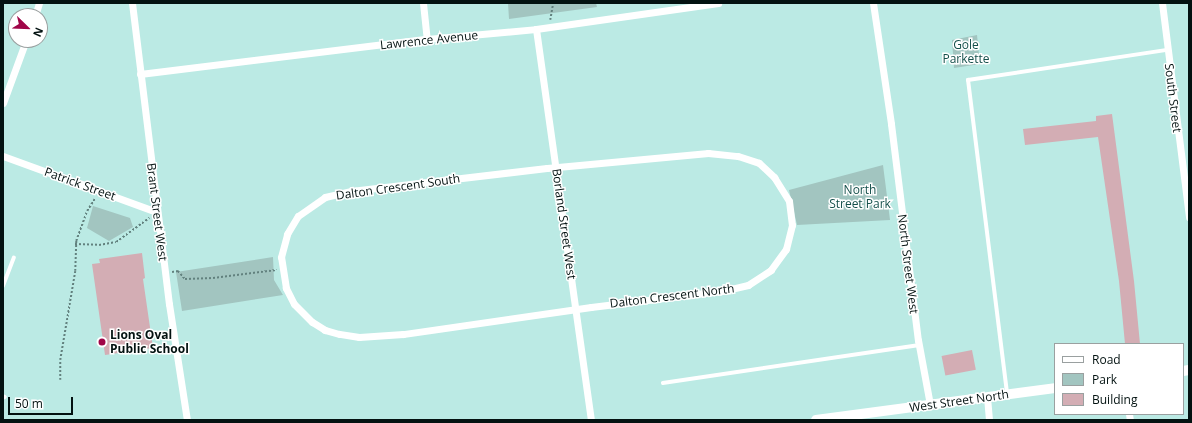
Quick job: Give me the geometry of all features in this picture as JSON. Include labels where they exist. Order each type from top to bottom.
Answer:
[{"type":"main road","name":"West Street North","points":[[816,420],[1054,388]]},
{"type":"street","name":"Brant Street West","points":[[132,3],[157,212],[187,420]]},
{"type":"street","points":[[423,3],[427,39]]},
{"type":"street","name":"Lawrence Avenue","points":[[140,74],[427,39],[536,29],[718,3]]},
{"type":"street","name":"North Street West","points":[[873,3],[891,124],[919,345],[930,405]]},
{"type":"street","name":"South Street","points":[[1162,3],[1189,217]]},
{"type":"street","name":"Borland Street West","points":[[536,29],[591,420]]},
{"type":"street","points":[[3,104],[23,48]]},
{"type":"street","name":"Dalton Crescent North","points":[[556,167],[693,154],[738,156],[759,164],[774,177],[789,201],[792,214],[790,239],[779,261],[771,270],[748,285],[721,291],[575,309]]},
{"type":"street","name":"Patrick Street","points":[[3,156],[157,212]]},
{"type":"street","name":"Dalton Crescent South","points":[[556,167],[351,191],[325,197],[298,216],[287,234],[282,257],[282,270],[288,292],[302,313],[325,330],[349,336],[403,334],[575,309]]},
{"type":"street","points":[[987,397],[989,420]]},
{"type":"lane","points":[[1007,394],[968,80],[1167,50]]},
{"type":"lane","points":[[3,286],[14,258]]},
{"type":"lane","points":[[663,383],[919,345]]},
{"type":"path","points":[[549,27],[553,3]]},
{"type":"path","points":[[60,380],[60,360],[76,271],[75,244],[87,211],[99,191]]},
{"type":"path","points":[[75,244],[99,245],[116,242],[157,212]]},
{"type":"path","points":[[165,272],[178,271],[185,279],[282,270]]},
{"type":"green space","points":[[508,3],[596,3],[597,7],[509,19]]},
{"type":"green space","name":"Gole Parkette","points":[[977,35],[980,64],[954,68],[952,40]]},
{"type":"green space","name":"North Street Park","points":[[883,165],[890,220],[797,225],[789,190]]},
{"type":"green space","points":[[93,206],[130,218],[133,227],[109,241],[87,228]]},
{"type":"green space","points":[[273,257],[274,280],[283,295],[182,311],[176,272]]},
{"type":"building","points":[[1112,114],[1134,281],[1140,343],[1125,343],[1119,281],[1098,137],[1025,145],[1023,129],[1096,121],[1096,116]]},
{"type":"building","points":[[142,253],[145,278],[143,279],[153,348],[105,355],[92,264],[100,263],[99,259]]},
{"type":"building","points":[[972,350],[976,370],[945,376],[942,356]]},
{"type":"place","name":"Lions Oval Public School","points":[[102,342]]}]
